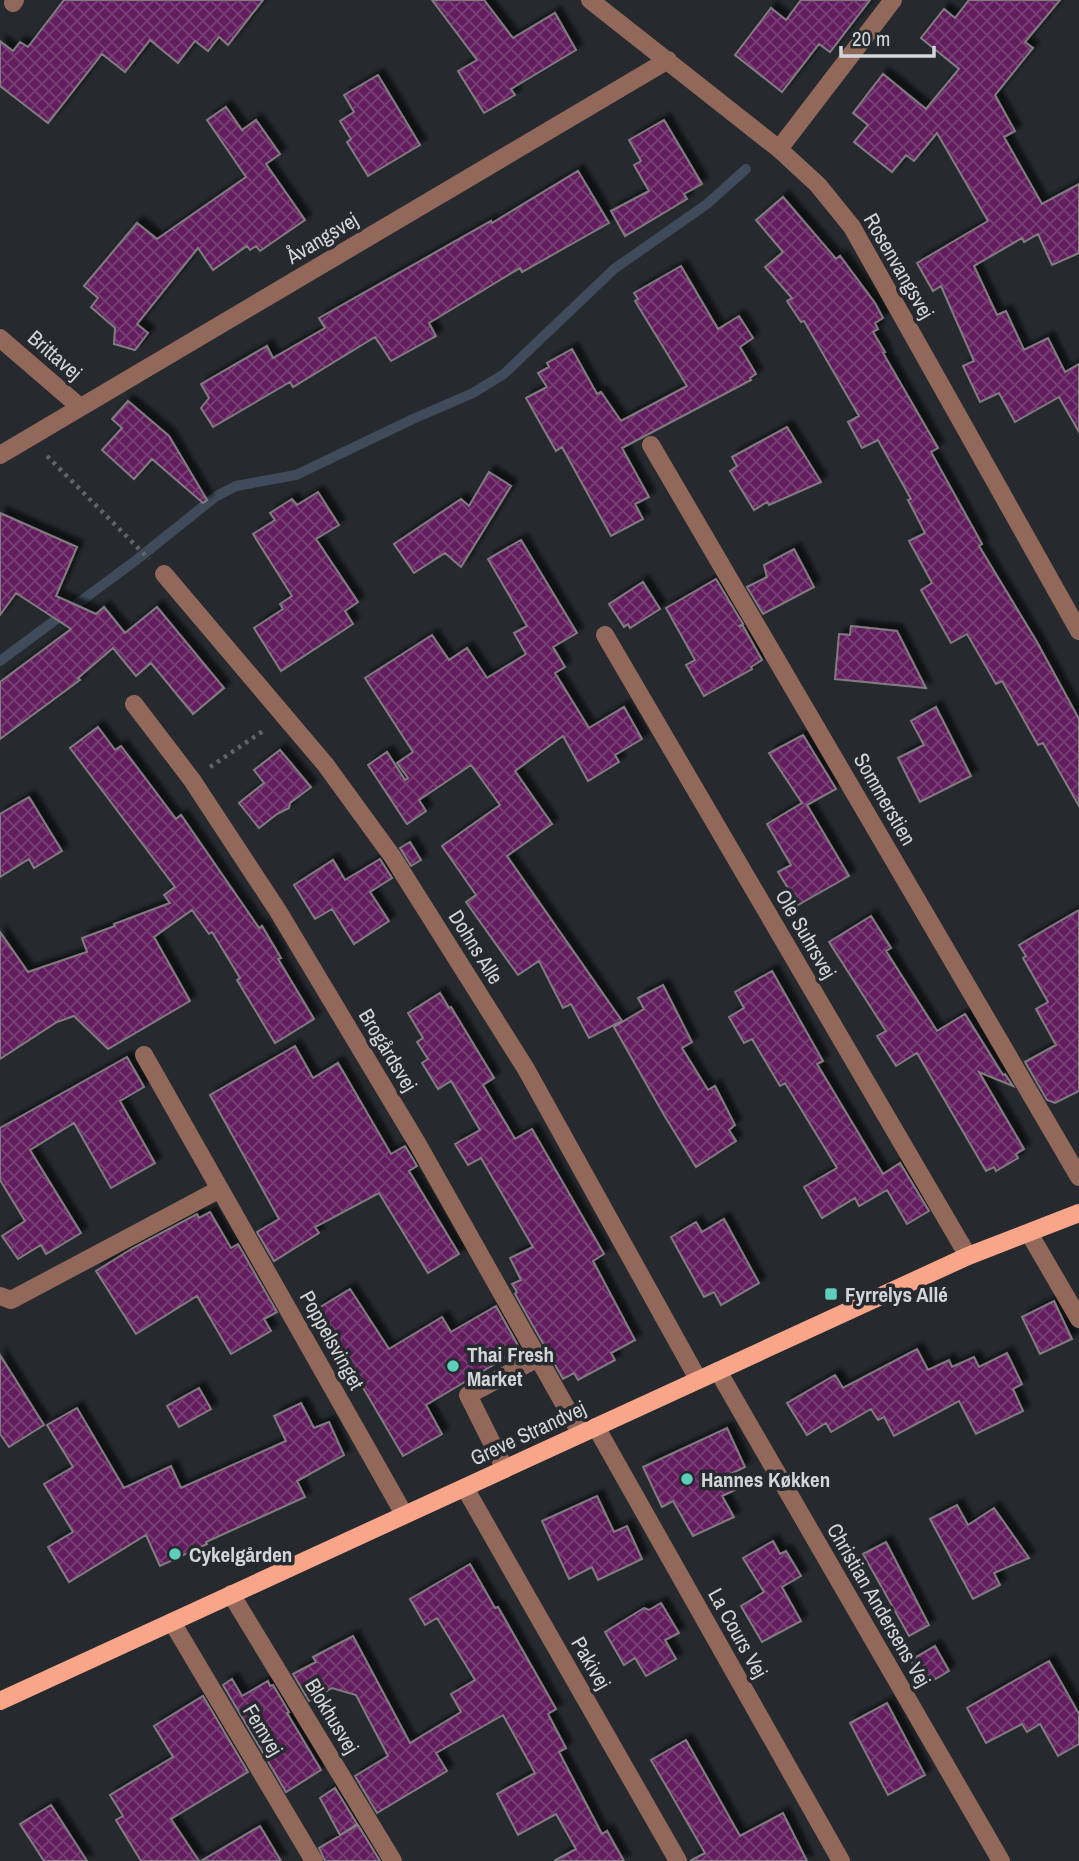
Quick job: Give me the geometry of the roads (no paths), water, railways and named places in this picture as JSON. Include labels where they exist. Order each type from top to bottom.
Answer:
[{"type":"main road","name":"Greve Strandvej","points":[[0,1701],[968,1256],[1079,1213]]},
{"type":"street","name":"Rosenvangsvej","points":[[590,0],[779,149],[818,185],[852,227],[1079,631]]},
{"type":"street","points":[[779,149],[893,0]]},
{"type":"street","name":"Åvangsvej","points":[[0,455],[668,60]]},
{"type":"street","name":"Brittavej","points":[[0,338],[80,407]]},
{"type":"street","name":"Sommerstien","points":[[651,445],[1079,1177]]},
{"type":"street","name":"Dohns Alle","points":[[164,574],[324,764],[392,856],[526,1069],[698,1379]]},
{"type":"street","name":"Ole Suhrsvej","points":[[605,635],[968,1256]]},
{"type":"street","name":"Brogårdsvej","points":[[134,704],[192,780],[278,911],[403,1120],[538,1359],[589,1431]]},
{"type":"street","name":"Poppelsvinget","points":[[144,1055],[404,1514]]},
{"type":"street","points":[[0,1296],[11,1300],[220,1189]]},
{"type":"street","points":[[1029,1233],[1079,1319]]},
{"type":"street","points":[[505,1469],[468,1395],[538,1359]]},
{"type":"street","name":"Christian Andersens Vej","points":[[718,1371],[1001,1861]]},
{"type":"street","name":"La Cours Vej","points":[[589,1431],[841,1861]]},
{"type":"street","name":"Pakivej","points":[[465,1488],[678,1861]]},
{"type":"street","name":"Blokhusvej","points":[[231,1594],[393,1861]]},
{"type":"street","name":"Femvej","points":[[172,1622],[314,1861]]},
{"type":"waterway","points":[[0,661],[135,561],[215,497],[236,486],[296,475],[473,393],[504,374],[614,269],[707,204],[746,169]]},
{"type":"place","name":"Fyrrelys Allé","points":[[831,1294]]},
{"type":"place","name":"Thai Fresh Market","points":[[453,1366]]},
{"type":"place","name":"Hannes Køkken","points":[[687,1479]]},
{"type":"place","name":"Cykelgården","points":[[175,1554]]}]
